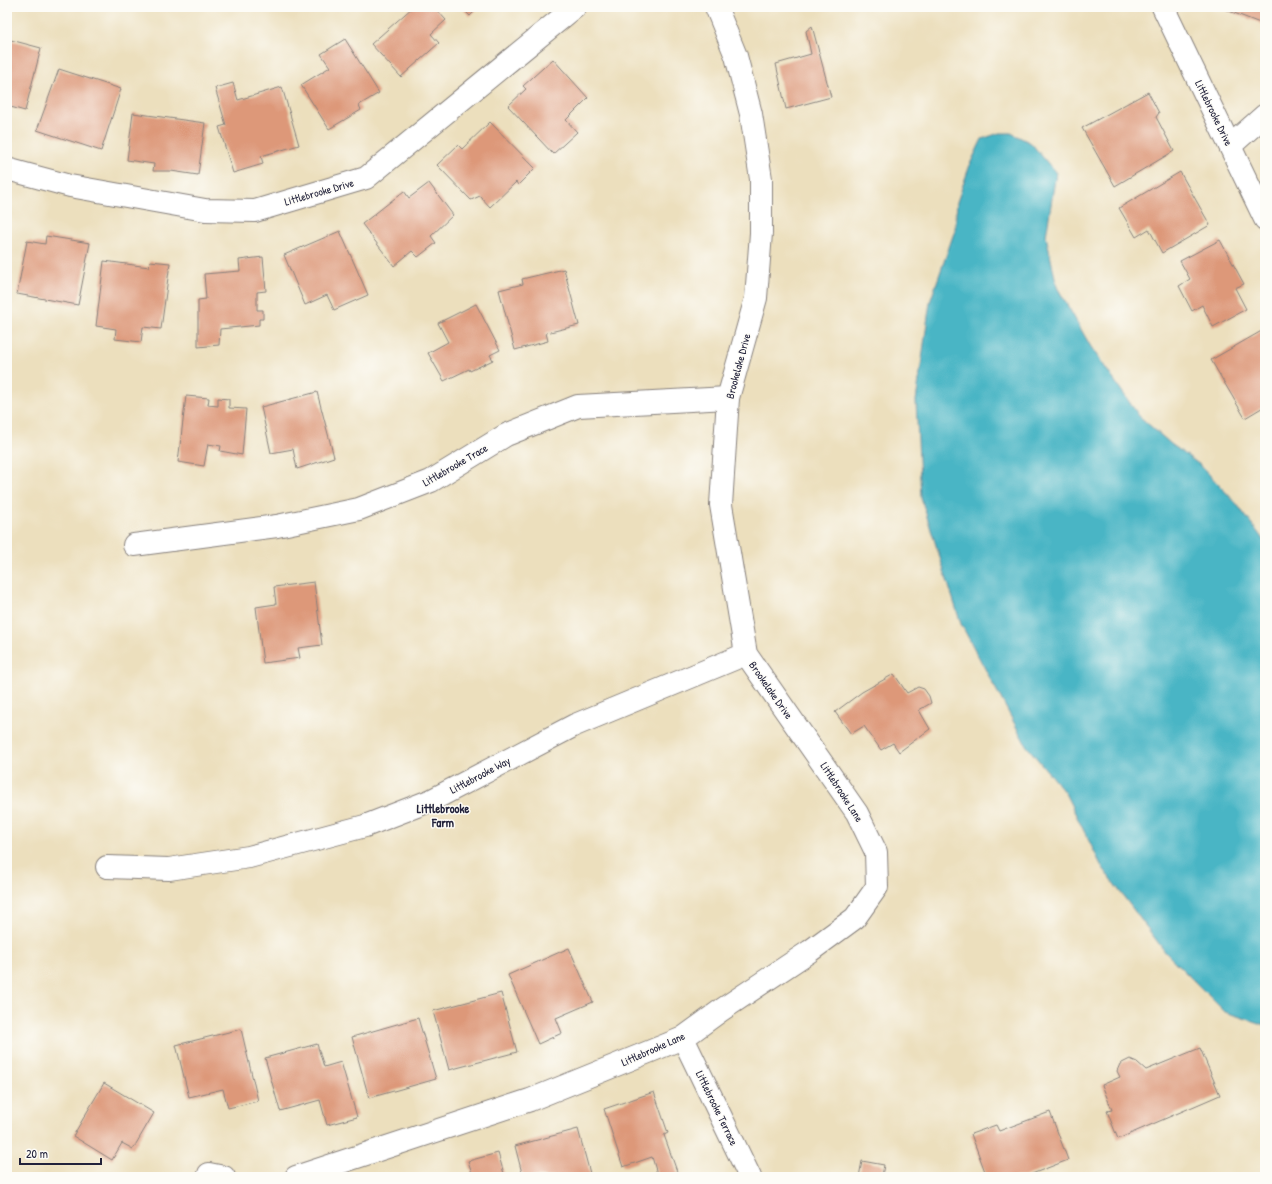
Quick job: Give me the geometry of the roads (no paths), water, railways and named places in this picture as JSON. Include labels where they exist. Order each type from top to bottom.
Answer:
[{"type":"street","name":"Littlebrooke Drive","points":[[7,169],[70,186],[205,210],[255,211],[366,178],[575,7]]},
{"type":"street","name":"Brookelake Drive","points":[[716,7],[736,56],[751,114],[761,179],[761,234],[756,298],[728,398],[721,505],[746,654],[817,756]]},
{"type":"street","name":"Littlebrooke Drive","points":[[1163,7],[1265,219]]},
{"type":"street","points":[[1230,146],[1265,115]]},
{"type":"street","name":"Littlebrooke Trace","points":[[134,545],[277,526],[359,509],[431,481],[506,434],[578,406],[728,398]]},
{"type":"street","name":"Littlebrooke Way","points":[[107,867],[169,869],[242,858],[364,826],[432,800],[576,725],[746,654]]},
{"type":"street","name":"Littlebrooke Lane","points":[[296,1177],[530,1100],[683,1038],[720,1011],[810,951],[855,918],[877,887],[876,852],[857,813],[817,756]]},
{"type":"street","name":"Littlebrooke Terrace","points":[[683,1038],[750,1177]]},
{"type":"water","points":[[999,133],[1011,133],[1031,143],[1056,173],[1046,236],[1057,287],[1091,347],[1139,416],[1171,444],[1200,465],[1236,503],[1265,542],[1265,1025],[1225,1012],[1166,953],[1103,869],[1065,793],[1026,745],[961,624],[921,498],[916,401],[930,302],[955,230],[957,202],[971,162],[982,139]]},
{"type":"district","name":"Littlebrooke Farm","points":[[443,816]]}]
